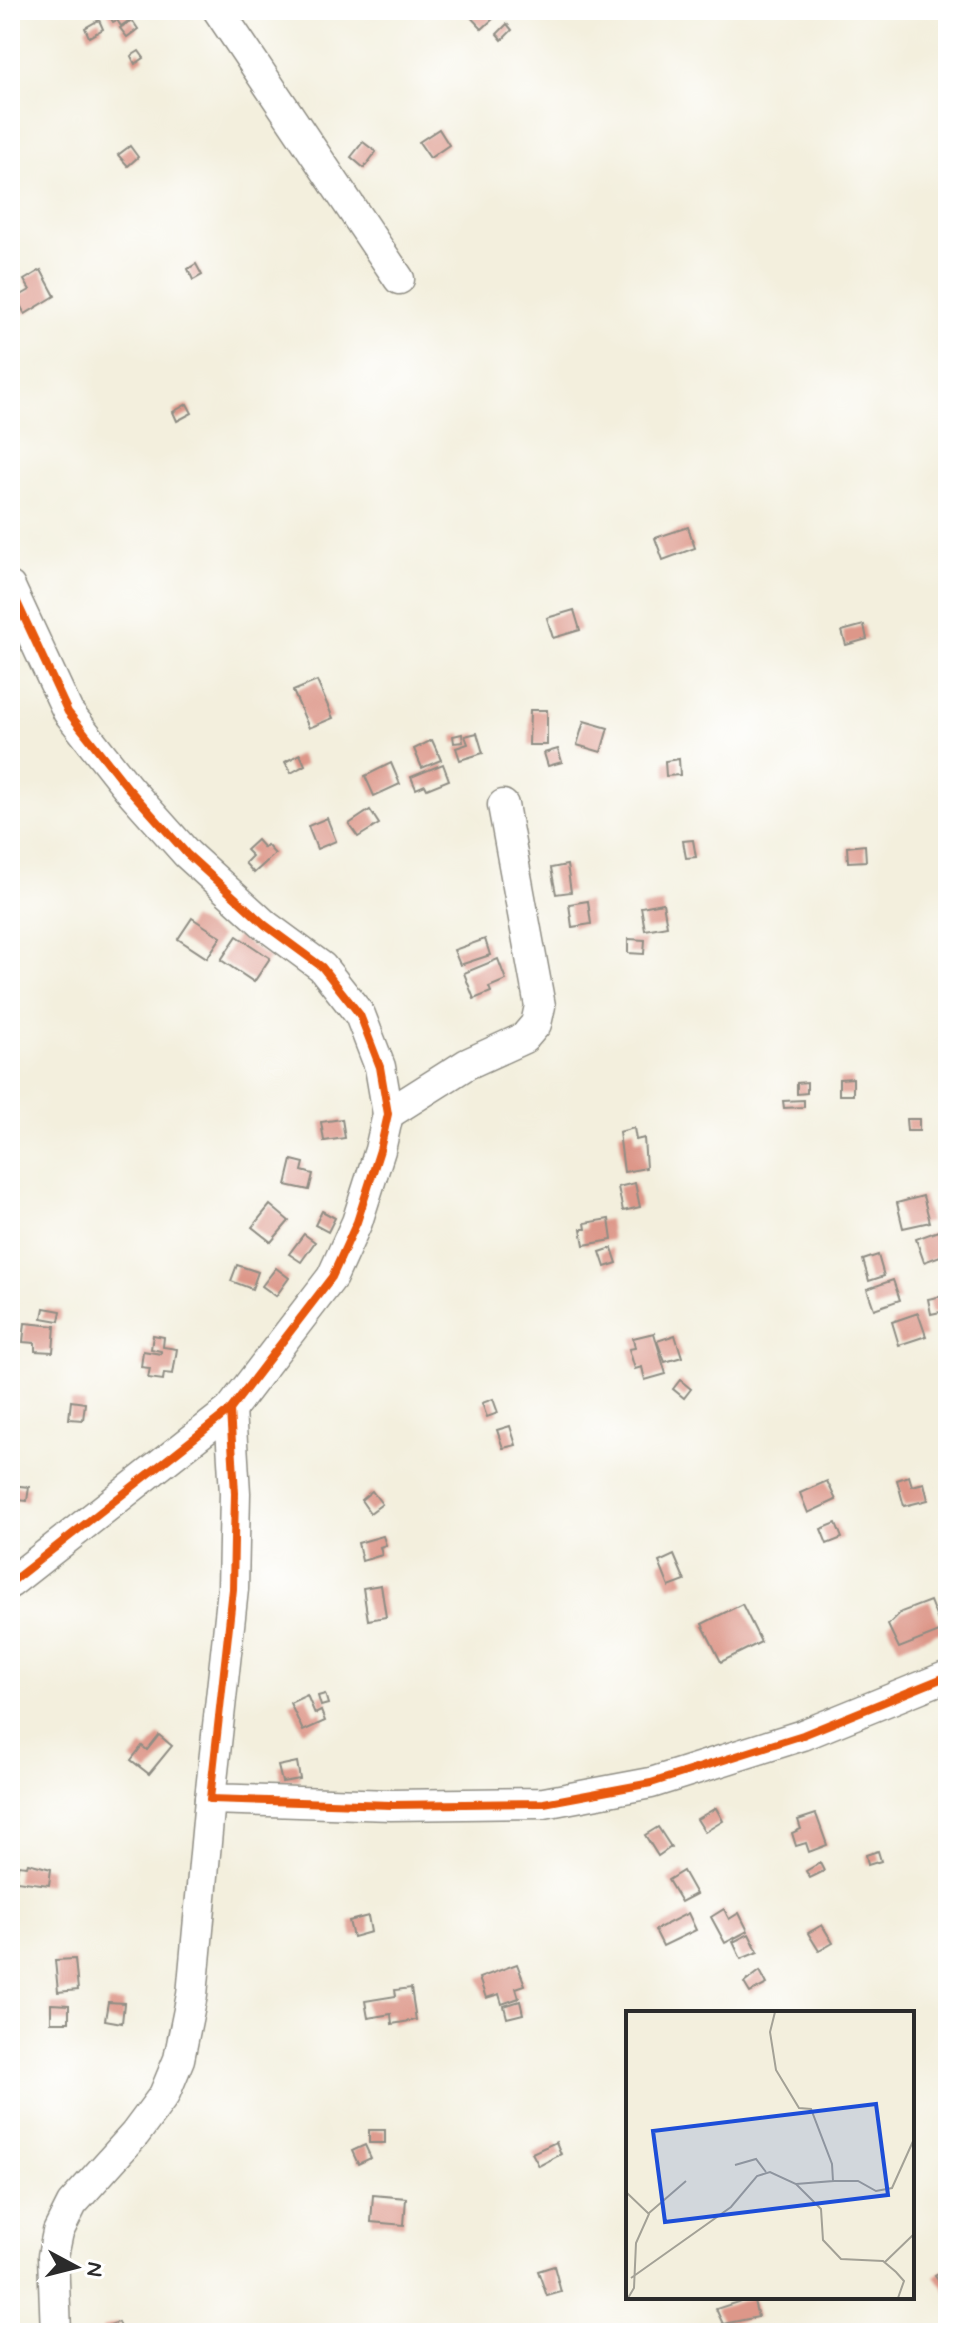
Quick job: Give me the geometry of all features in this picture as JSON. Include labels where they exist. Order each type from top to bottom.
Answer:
[{"type":"street","points":[[218,10],[399,279]]},
{"type":"street","points":[[10,587],[68,712],[128,788],[187,854],[265,925],[322,967],[360,1015],[380,1067],[388,1114],[357,1222],[332,1277],[230,1410],[10,1583]]},
{"type":"street","points":[[388,1114],[467,1064],[524,1038],[536,1024],[540,1006],[503,805]]},
{"type":"street","points":[[56,2333],[53,2256],[58,2232],[72,2204],[93,2177],[135,2134],[164,2095],[179,2059],[192,1995],[233,1589],[235,1493],[230,1410]]},
{"type":"street","points":[[210,1799],[391,1805],[544,1803],[651,1783],[803,1735],[948,1676]]},
{"type":"building","points":[[106,10],[135,10],[131,12],[134,17],[121,26],[117,20],[113,22]]},
{"type":"building","points":[[464,10],[490,10],[496,16],[482,29]]},
{"type":"building","points":[[99,20],[103,29],[89,37],[85,28]]},
{"type":"building","points":[[132,20],[138,29],[127,37],[120,28]]},
{"type":"building","points":[[507,24],[512,30],[502,40],[497,34]]},
{"type":"building","points":[[139,51],[144,58],[135,64],[131,56]]},
{"type":"building","points":[[439,129],[449,145],[430,158],[419,142]]},
{"type":"building","points":[[363,142],[376,152],[364,168],[351,157]]},
{"type":"building","points":[[130,146],[138,157],[128,166],[118,155]]},
{"type":"building","points":[[196,264],[202,275],[193,280],[188,269]]},
{"type":"building","points":[[41,270],[55,296],[25,314],[16,298],[30,290],[24,280]]},
{"type":"building","points":[[10,310],[19,324],[10,329]]},
{"type":"building","points":[[187,404],[192,413],[177,421],[173,412]]},
{"type":"building","points":[[688,527],[695,548],[663,560],[655,538]]},
{"type":"building","points":[[574,610],[580,630],[553,638],[547,618]]},
{"type":"building","points":[[864,625],[867,639],[846,645],[842,631]]},
{"type":"building","points":[[317,681],[333,718],[309,728],[293,691]]},
{"type":"building","points":[[530,710],[547,710],[547,745],[529,745]]},
{"type":"building","points":[[584,721],[608,728],[601,752],[577,745]]},
{"type":"building","points":[[477,733],[483,753],[460,760],[456,748],[468,744],[465,736]]},
{"type":"building","points":[[462,734],[463,742],[454,743],[453,736]]},
{"type":"building","points":[[432,740],[441,760],[422,768],[414,749]]},
{"type":"building","points":[[558,749],[562,762],[548,766],[544,753]]},
{"type":"building","points":[[300,754],[305,765],[291,773],[285,762]]},
{"type":"building","points":[[679,759],[680,775],[666,776],[665,761]]},
{"type":"building","points":[[391,763],[400,784],[374,796],[365,776]]},
{"type":"building","points":[[443,764],[449,780],[427,789],[425,785],[416,789],[411,777]]},
{"type":"building","points":[[370,810],[379,824],[358,837],[349,824]]},
{"type":"building","points":[[327,818],[336,841],[317,849],[308,826]]},
{"type":"building","points":[[257,840],[275,854],[254,873],[245,863],[252,856],[246,850]]},
{"type":"building","points":[[693,840],[696,857],[686,858],[683,841]]},
{"type":"building","points":[[865,845],[866,861],[848,862],[847,847]]},
{"type":"building","points":[[567,865],[571,892],[556,894],[551,868]]},
{"type":"building","points":[[588,901],[591,924],[572,927],[569,904]]},
{"type":"building","points":[[663,903],[667,926],[645,930],[641,907]]},
{"type":"building","points":[[192,918],[221,937],[207,958],[178,939]]},
{"type":"building","points":[[237,936],[270,958],[254,982],[221,960]]},
{"type":"building","points":[[485,939],[490,955],[460,965],[454,950]]},
{"type":"building","points":[[628,939],[645,940],[644,954],[628,953]]},
{"type":"building","points":[[498,959],[506,980],[489,987],[491,992],[474,999],[464,973]]},
{"type":"building","points":[[853,1078],[853,1095],[839,1095],[839,1079]]},
{"type":"building","points":[[807,1082],[807,1093],[797,1094],[797,1083]]},
{"type":"building","points":[[804,1100],[804,1107],[784,1108],[783,1101]]},
{"type":"building","points":[[342,1119],[345,1138],[324,1141],[321,1122]]},
{"type":"building","points":[[906,1119],[919,1119],[919,1131],[907,1131]]},
{"type":"building","points":[[634,1128],[636,1140],[644,1138],[646,1168],[624,1172],[619,1132]]},
{"type":"building","points":[[292,1160],[304,1163],[302,1171],[313,1174],[309,1190],[286,1185]]},
{"type":"building","points":[[635,1183],[640,1207],[623,1211],[618,1187]]},
{"type":"building","points":[[923,1196],[930,1222],[903,1228],[897,1203]]},
{"type":"building","points":[[270,1205],[289,1221],[271,1242],[252,1227]]},
{"type":"building","points":[[322,1211],[335,1218],[328,1232],[315,1225]]},
{"type":"building","points":[[609,1219],[612,1240],[584,1245],[581,1229],[586,1229],[585,1223]]},
{"type":"building","points":[[938,1231],[946,1254],[924,1262],[916,1239]]},
{"type":"building","points":[[304,1234],[315,1242],[301,1262],[289,1254]]},
{"type":"building","points":[[612,1248],[617,1263],[605,1267],[600,1252]]},
{"type":"building","points":[[878,1255],[884,1276],[869,1281],[863,1260]]},
{"type":"building","points":[[237,1265],[258,1272],[252,1289],[231,1281]]},
{"type":"building","points":[[276,1268],[289,1278],[276,1296],[262,1286]]},
{"type":"building","points":[[893,1280],[900,1300],[874,1309],[867,1289]]},
{"type":"building","points":[[942,1296],[945,1311],[931,1314],[928,1299]]},
{"type":"building","points":[[44,1308],[61,1311],[59,1321],[42,1318]]},
{"type":"building","points":[[918,1313],[926,1336],[899,1345],[892,1322]]},
{"type":"building","points":[[25,1323],[55,1326],[53,1352],[35,1351],[35,1343],[23,1342]]},
{"type":"building","points":[[654,1333],[666,1374],[645,1380],[642,1367],[635,1369],[629,1349],[635,1348],[633,1338]]},
{"type":"building","points":[[153,1335],[164,1337],[163,1347],[177,1349],[173,1374],[164,1373],[163,1380],[148,1378],[150,1368],[141,1367],[143,1351],[161,1354],[161,1351],[151,1349]]},
{"type":"building","points":[[675,1335],[682,1357],[665,1362],[657,1341]]},
{"type":"building","points":[[680,1380],[691,1389],[684,1398],[673,1389]]},
{"type":"building","points":[[493,1399],[498,1413],[487,1417],[482,1403]]},
{"type":"building","points":[[71,1401],[85,1403],[83,1420],[69,1419]]},
{"type":"building","points":[[510,1426],[516,1445],[503,1448],[497,1430]]},
{"type":"building","points":[[909,1476],[912,1486],[924,1483],[928,1500],[904,1506],[897,1480]]},
{"type":"building","points":[[827,1481],[836,1500],[808,1513],[800,1493]]},
{"type":"building","points":[[10,1485],[29,1487],[27,1501],[10,1499]]},
{"type":"building","points":[[372,1491],[382,1504],[370,1513],[361,1500]]},
{"type":"building","points":[[836,1523],[842,1538],[827,1544],[821,1529]]},
{"type":"building","points":[[383,1536],[386,1545],[380,1547],[382,1555],[362,1561],[358,1543]]},
{"type":"building","points":[[674,1555],[685,1581],[669,1587],[659,1562]]},
{"type":"building","points":[[381,1585],[386,1617],[368,1620],[363,1588]]},
{"type":"building","points":[[930,1601],[942,1631],[899,1648],[888,1625],[901,1612]]},
{"type":"building","points":[[742,1604],[761,1642],[721,1662],[702,1624]]},
{"type":"building","points":[[325,1694],[328,1704],[321,1706],[318,1696]]},
{"type":"building","points":[[307,1695],[315,1714],[321,1711],[325,1721],[303,1731],[290,1703]]},
{"type":"building","points":[[159,1735],[172,1746],[149,1774],[131,1760],[142,1746],[147,1750]]},
{"type":"building","points":[[297,1762],[300,1779],[282,1782],[278,1766]]},
{"type":"building","points":[[716,1808],[723,1821],[705,1832],[697,1819]]},
{"type":"building","points":[[816,1814],[827,1845],[809,1852],[806,1843],[796,1846],[792,1833],[801,1829],[798,1820]]},
{"type":"building","points":[[658,1827],[671,1847],[658,1856],[645,1835]]},
{"type":"building","points":[[878,1851],[881,1861],[868,1865],[866,1855]]},
{"type":"building","points":[[28,1863],[51,1869],[49,1885],[16,1881],[18,1865],[27,1866]]},
{"type":"building","points":[[820,1863],[824,1871],[810,1878],[806,1871]]},
{"type":"building","points":[[683,1871],[696,1894],[681,1902],[668,1880]]},
{"type":"building","points":[[724,1909],[729,1919],[739,1913],[748,1931],[725,1943],[711,1917]]},
{"type":"building","points":[[688,1913],[696,1930],[663,1946],[655,1930]]},
{"type":"building","points":[[368,1916],[371,1932],[353,1937],[349,1921]]},
{"type":"building","points":[[822,1925],[833,1943],[819,1951],[808,1933]]},
{"type":"building","points":[[749,1934],[758,1952],[741,1959],[733,1942]]},
{"type":"building","points":[[75,1959],[78,1990],[58,1992],[55,1960]]},
{"type":"building","points":[[517,1964],[525,1985],[516,1988],[519,1998],[502,2004],[499,1994],[486,1998],[479,1978]]},
{"type":"building","points":[[760,1971],[767,1984],[750,1993],[744,1983]]},
{"type":"building","points":[[411,1988],[416,2020],[392,2024],[391,2014],[368,2018],[365,2001],[396,1996],[395,1990]]},
{"type":"building","points":[[520,2001],[523,2014],[507,2018],[504,2006]]},
{"type":"building","points":[[108,2002],[124,2003],[122,2023],[105,2020]]},
{"type":"building","points":[[51,2004],[69,2005],[69,2022],[51,2022]]},
{"type":"building","points":[[369,2130],[385,2130],[385,2143],[369,2143]]},
{"type":"building","points":[[556,2142],[561,2154],[539,2166],[532,2153]]},
{"type":"building","points":[[365,2145],[371,2158],[358,2164],[352,2151]]},
{"type":"building","points":[[373,2195],[406,2198],[404,2225],[371,2222]]},
{"type":"building","points":[[554,2266],[561,2292],[547,2296],[538,2271]]},
{"type":"building","points":[[948,2267],[948,2294],[935,2276]]},
{"type":"building","points":[[754,2299],[758,2317],[723,2324],[716,2309]]},
{"type":"building","points":[[118,2322],[122,2333],[104,2333],[102,2328]]},
{"type":"cycle path","points":[[10,587],[68,712],[128,788],[187,854],[265,925],[322,967],[360,1015],[380,1067],[388,1114],[357,1222],[332,1277],[230,1410],[10,1583]]},
{"type":"cycle path","points":[[230,1410],[235,1493],[233,1589],[210,1799],[391,1805],[544,1803],[651,1783],[803,1735],[948,1676]]}]
